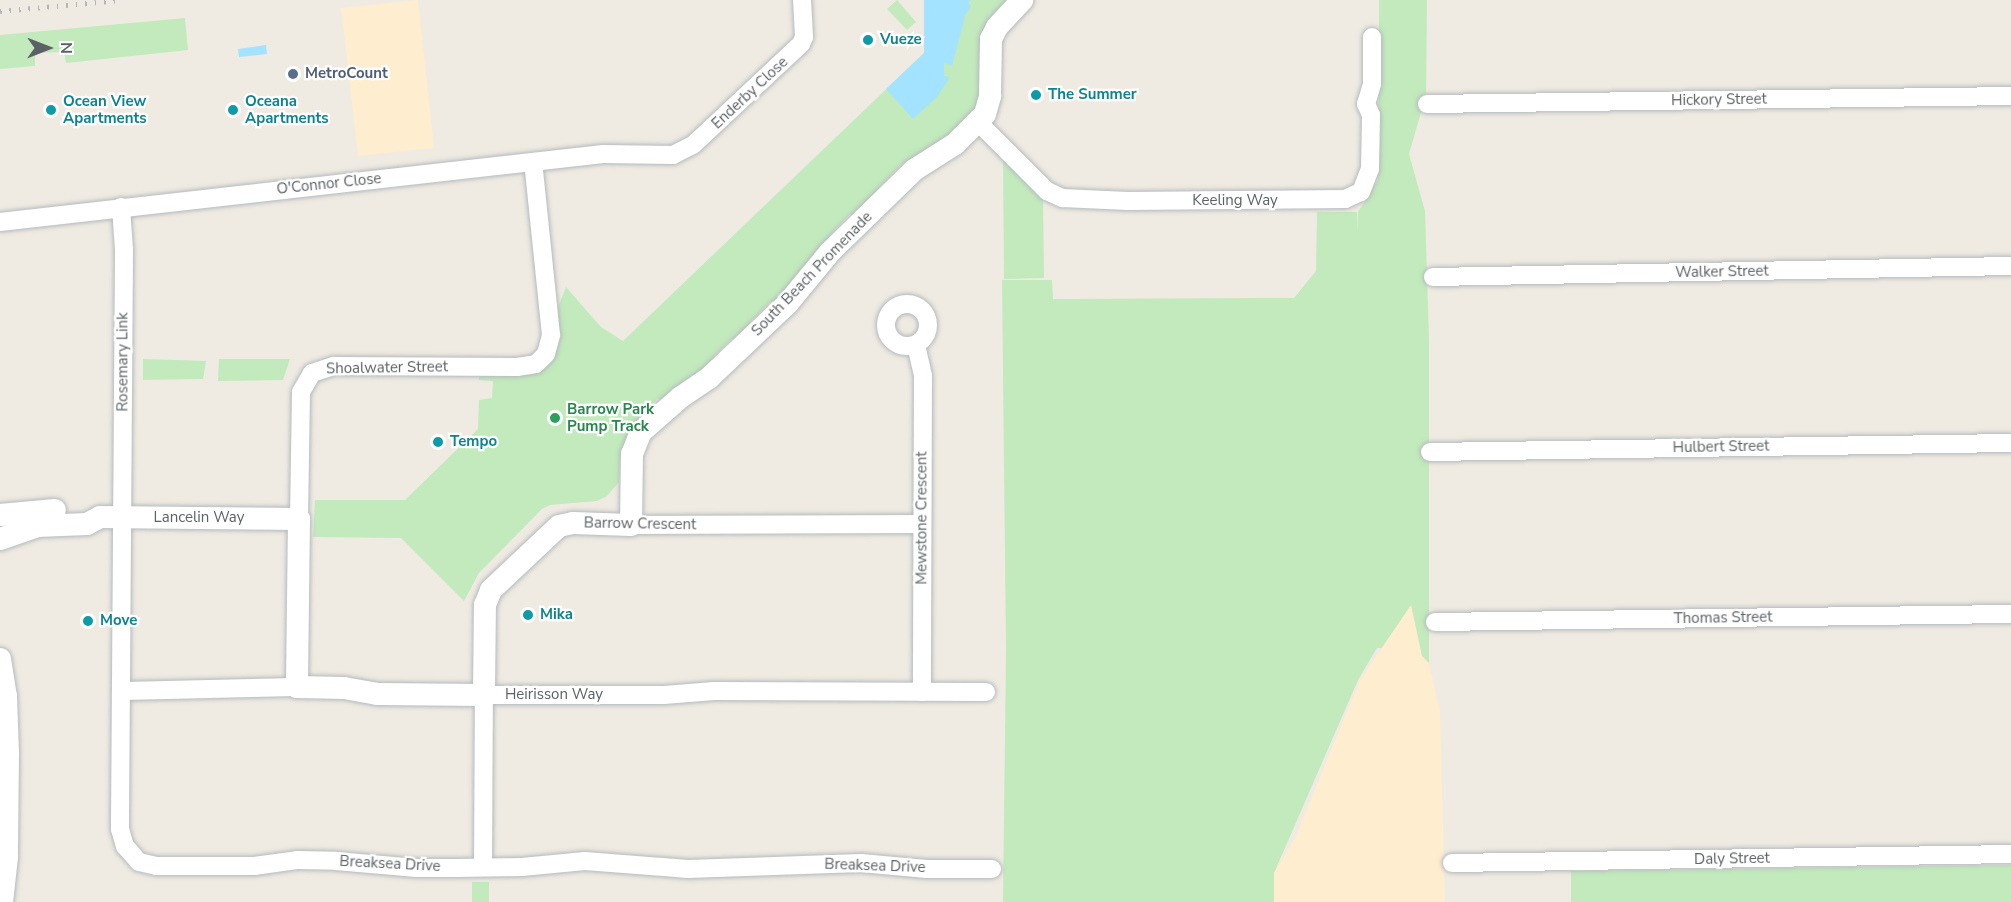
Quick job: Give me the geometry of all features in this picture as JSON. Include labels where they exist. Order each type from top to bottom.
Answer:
[{"type":"street","name":"Enderby Close","points":[[658,156],[673,155],[693,145],[801,45],[804,38],[802,0]]},
{"type":"street","name":"South Beach Promenade","points":[[631,525],[632,454],[640,432],[717,371],[788,303],[830,252],[914,170],[956,144],[978,122],[989,103],[991,39],[997,27],[1022,0]]},
{"type":"street","name":"Keeling Way","points":[[978,122],[1047,191],[1073,201],[1345,200],[1361,192],[1370,169],[1371,115],[1366,104],[1372,84],[1372,37]]},
{"type":"street","name":"Hickory Street","points":[[1427,104],[2011,96]]},
{"type":"street","name":"O'Connor Close","points":[[0,222],[618,153],[658,156]]},
{"type":"street","name":"Shoalwater Street","points":[[297,687],[301,392],[312,374],[334,366],[517,367],[536,364],[546,354],[551,335],[533,162]]},
{"type":"street","name":"Rosemary Link","points":[[111,517],[124,250],[121,207]]},
{"type":"street","name":"Walker Street","points":[[1433,277],[2011,266]]},
{"type":"street","name":"Mewstone Crescent","points":[[916,345],[923,376],[921,692]]},
{"type":"street","name":"Hulbert Street","points":[[1431,452],[2011,442]]},
{"type":"street","name":"Lancelin Way","points":[[0,515],[58,510],[90,511],[111,517],[299,519]]},
{"type":"street","name":"Lancelin Way","points":[[0,539],[37,526],[87,524],[111,517]]},
{"type":"street","name":"Breaksea Drive","points":[[111,517],[122,692],[120,829],[125,846],[139,862],[156,866],[254,866],[297,860],[417,868],[554,865],[585,861],[688,869],[861,863],[927,868],[992,869]]},
{"type":"street","name":"Barrow Crescent","points":[[484,695],[485,605],[491,590],[559,526],[573,523],[631,525],[922,524]]},
{"type":"street","name":"Thomas Street","points":[[1435,622],[2011,614]]},
{"type":"street","points":[[0,659],[6,696],[9,774],[8,857],[2,902]]},
{"type":"street","name":"Heirisson Way","points":[[122,692],[297,687],[344,688],[378,694],[484,695],[664,695],[714,691],[986,692]]},
{"type":"street","points":[[483,867],[484,695]]},
{"type":"street","name":"Daly Street","points":[[1452,863],[2011,854]]},
{"type":"green space","points":[[897,0],[916,22],[907,30],[887,9]]},
{"type":"green space","points":[[924,0],[1012,0],[982,104],[958,131],[901,165],[879,187],[878,196],[856,216],[850,214],[830,235],[829,242],[776,301],[769,303],[750,322],[750,329],[740,340],[731,339],[714,356],[712,366],[665,399],[657,399],[639,418],[639,424],[629,437],[620,456],[619,482],[607,496],[597,501],[550,505],[542,509],[479,573],[464,601],[401,538],[313,537],[315,500],[405,500],[478,429],[479,400],[492,398],[493,381],[479,380],[479,375],[553,357],[559,341],[557,310],[566,287],[601,327],[623,341],[924,53]]},
{"type":"green space","points":[[1379,0],[1427,0],[1426,95],[1409,154],[1425,211],[1429,340],[1429,663],[1393,648],[1377,648],[1358,680],[1274,873],[1274,902],[1003,902],[1006,649],[1002,280],[1052,280],[1053,299],[1294,298],[1316,271],[1317,212],[1357,212],[1358,231],[1358,212],[1378,180]]},
{"type":"green space","points":[[185,18],[188,50],[66,63],[64,52],[35,53],[35,66],[0,69],[0,35]]},
{"type":"green space","points":[[1003,155],[1043,198],[1044,278],[1004,279]]},
{"type":"green space","points":[[143,359],[206,361],[203,379],[143,380]]},
{"type":"green space","points":[[219,359],[290,359],[283,380],[218,381]]},
{"type":"green space","points":[[2011,865],[2011,902],[1571,902],[1571,871]]},
{"type":"green space","points":[[472,882],[489,882],[489,902],[472,902]]},
{"type":"sand","points":[[418,0],[434,148],[358,156],[341,8]]},
{"type":"sand","points":[[1411,605],[1422,656],[1429,663],[1440,712],[1445,902],[1274,902],[1274,873],[1295,838],[1362,677]]},
{"type":"water","points":[[924,0],[971,0],[968,3],[971,6],[965,16],[952,66],[944,63],[944,76],[950,77],[937,97],[913,119],[886,89],[924,53]]},
{"type":"water","points":[[266,45],[267,54],[239,57],[238,49]]},
{"type":"railway","points":[[0,11],[120,0]]},
{"type":"place","name":"Vueze","points":[[868,40]]},
{"type":"place","name":"MetroCount","points":[[293,74]]},
{"type":"place","name":"The Summer","points":[[1036,95]]},
{"type":"place","name":"Ocean View Apartments","points":[[51,110]]},
{"type":"place","name":"Oceana Apartments","points":[[233,110]]},
{"type":"place","name":"Barrow Park Pump Track","points":[[555,418]]},
{"type":"place","name":"Tempo","points":[[438,442]]},
{"type":"place","name":"Mika","points":[[528,615]]},
{"type":"place","name":"Move","points":[[88,621]]}]
